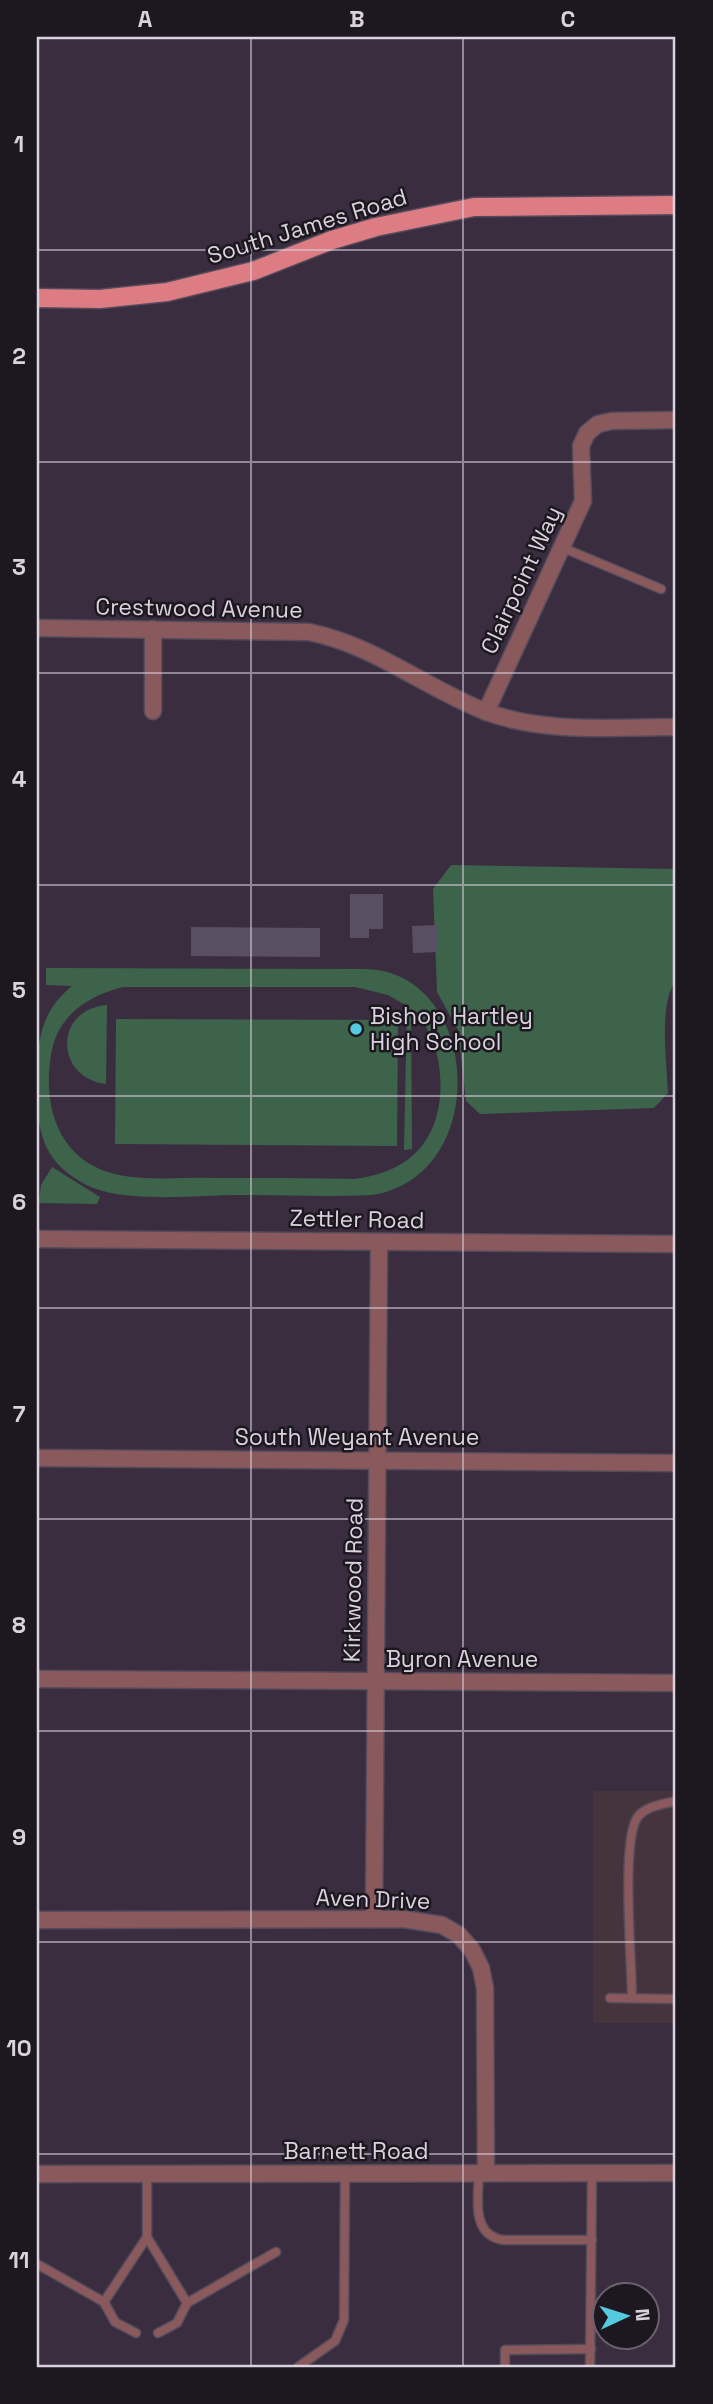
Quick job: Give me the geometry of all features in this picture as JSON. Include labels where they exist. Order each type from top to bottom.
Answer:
[{"type":"main road","name":"South James Road","points":[[37,298],[100,299],[167,292],[253,271],[332,240],[376,227],[474,207],[676,205]]},
{"type":"street","name":"Clairpoint Way","points":[[486,712],[583,501],[581,446],[587,433],[598,424],[612,421],[676,420]]},
{"type":"street","name":"Crestwood Avenue","points":[[37,628],[274,629],[339,638],[486,712],[531,722],[573,726],[676,727]]},
{"type":"street","points":[[153,629],[153,711]]},
{"type":"street","name":"Zettler Road","points":[[37,1239],[676,1244]]},
{"type":"street","name":"Kirkwood Road","points":[[374,1919],[379,1242]]},
{"type":"street","name":"South Weyant Avenue","points":[[37,1458],[676,1463]]},
{"type":"street","name":"Byron Avenue","points":[[37,1679],[676,1683]]},
{"type":"street","name":"Aven Drive","points":[[37,1920],[374,1919],[424,1920],[442,1925],[466,1942],[481,1968],[485,1988],[483,2173]]},
{"type":"street","name":"Barnett Road","points":[[37,2174],[676,2173]]},
{"type":"lane","points":[[561,547],[661,589]]},
{"type":"lane","points":[[632,1998],[630,1844],[637,1818],[651,1807],[676,1801]]},
{"type":"lane","points":[[610,1998],[676,1999]]},
{"type":"lane","points":[[483,2173],[479,2213],[481,2224],[489,2236],[503,2240],[593,2240]]},
{"type":"lane","points":[[592,2173],[592,2282]]},
{"type":"lane","points":[[147,2174],[148,2237],[187,2303]]},
{"type":"lane","points":[[298,2367],[335,2341],[345,2320],[345,2174]]},
{"type":"lane","points":[[104,2302],[148,2237]]},
{"type":"lane","points":[[159,2333],[177,2323],[187,2303],[276,2252]]},
{"type":"lane","points":[[37,2264],[104,2302],[115,2322],[136,2333]]},
{"type":"lane","points":[[505,2367],[505,2350],[590,2349]]},
{"type":"shaded area","points":[[593,1791],[676,1791],[676,2023],[593,2023]]},
{"type":"green space","points":[[451,865],[676,869],[676,981],[670,991],[665,1019],[668,1093],[654,1108],[480,1114],[466,1101],[458,1030],[437,992],[433,889]]},
{"type":"green space","points":[[46,968],[366,969],[404,979],[432,1003],[450,1037],[457,1076],[454,1116],[438,1152],[411,1180],[372,1195],[157,1197],[115,1194],[97,1189],[81,1182],[57,1163],[49,1153],[40,1129],[37,1101],[39,1044],[52,1008],[72,986],[46,985]],"holes":[[[123,987],[355,987],[388,995],[407,1006],[404,1150],[412,1149],[411,1009],[422,1021],[437,1054],[440,1073],[438,1111],[424,1143],[402,1164],[374,1175],[354,1179],[130,1177],[99,1169],[82,1159],[69,1146],[60,1131],[53,1114],[50,1095],[49,1075],[54,1041],[67,1019],[97,996]]]},
{"type":"green space","points":[[107,1005],[106,1084],[89,1079],[77,1069],[69,1057],[67,1043],[77,1018],[90,1009]]},
{"type":"green space","points":[[116,1019],[398,1020],[397,1146],[115,1144]]},
{"type":"green space","points":[[52,1167],[100,1197],[97,1204],[39,1203],[41,1185]]},
{"type":"building","points":[[350,894],[383,894],[383,929],[369,929],[369,938],[350,938]]},
{"type":"building","points":[[437,925],[438,952],[413,953],[412,926]]},
{"type":"building","points":[[191,927],[320,928],[320,957],[191,956]]},
{"type":"place","name":"Bishop Hartley High School","points":[[356,1029]]}]
